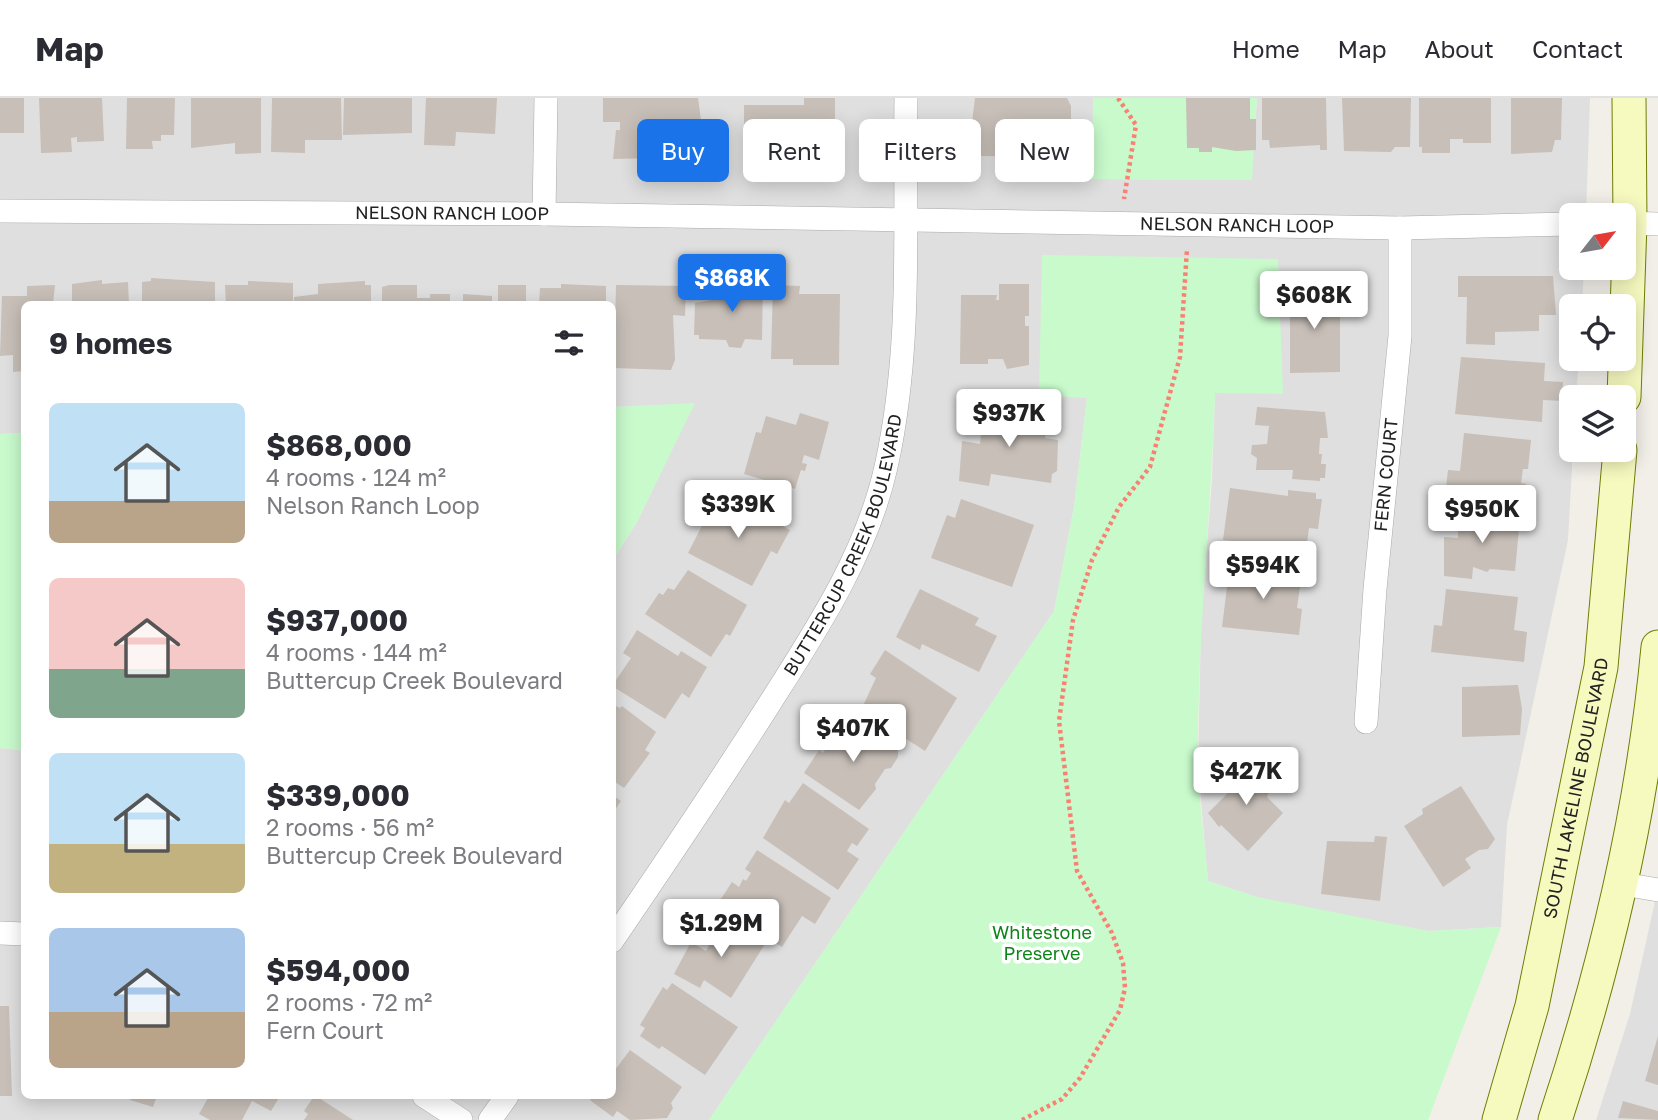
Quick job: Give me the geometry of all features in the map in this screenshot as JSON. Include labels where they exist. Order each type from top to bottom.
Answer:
[{"type":"main road","points":[[1625,385],[1637,224],[1629,98]]},
{"type":"main road","name":"SOUTH LAKELINE BOULEVARD","points":[[1499,1120],[1532,1006],[1601,667],[1619,462]]},
{"type":"main road","points":[[1555,1120],[1576,1056],[1623,884],[1650,729],[1658,648]]},
{"type":"street","points":[[544,214],[547,98]]},
{"type":"street","points":[[904,221],[906,98]]},
{"type":"street","name":"NELSON RANCH LOOP","points":[[0,211],[544,214],[1399,228],[1559,224]]},
{"type":"street","name":"BUTTERCUP CREEK BOULEVARD","points":[[616,935],[706,804],[823,620],[861,544],[886,470],[899,398],[905,313],[904,221]]},
{"type":"street","name":"FERN COURT","points":[[1366,722],[1375,589],[1400,336],[1399,228]]},
{"type":"street","points":[[1623,884],[1658,890]]},
{"type":"street","points":[[0,933],[21,934]]},
{"type":"street","points":[[429,1099],[461,1120]]},
{"type":"street","points":[[490,1120],[505,1099]]},
{"type":"path","points":[[1118,98],[1136,125],[1126,186]]},
{"type":"path","points":[[1022,1120],[1062,1099],[1080,1077],[1120,1010],[1125,988],[1124,963],[1112,933],[1077,871],[1059,722],[1073,620],[1092,560],[1119,507],[1150,467],[1180,357],[1187,249]]},
{"type":"shaded area","points":[[0,98],[1093,98],[1093,119],[995,119],[995,182],[1094,182],[1094,179],[1251,180],[1257,98],[1590,98],[1586,203],[1559,203],[1559,280],[1583,280],[1583,294],[1559,294],[1559,371],[1578,371],[1577,385],[1559,385],[1559,462],[1572,462],[1568,540],[1507,825],[1501,927],[1428,931],[1314,910],[1257,897],[1208,881],[1198,766],[1201,625],[1212,479],[1215,393],[1278,259],[1039,395],[1087,397],[1074,507],[1054,611],[709,1120],[0,1120],[0,748],[21,750],[21,1099],[616,1099],[616,555],[637,522],[694,404],[616,407],[616,301],[21,301],[21,433],[0,434]]},
{"type":"shaded area","points":[[1658,888],[1658,1120],[1596,1120],[1630,1014]]},
{"type":"green space","points":[[1093,98],[1257,98],[1252,180],[1094,179]]},
{"type":"green space","name":"Whitestone Preserve","points":[[1042,255],[1278,259],[1283,394],[1215,393],[1198,718],[1199,779],[1208,881],[1257,897],[1428,931],[1501,927],[1428,1120],[709,1120],[1054,611],[1074,507],[1087,398],[1039,395]]},
{"type":"green space","points":[[695,403],[637,522],[616,555],[616,407]]},
{"type":"green space","points":[[21,433],[21,750],[0,748],[0,434]]},
{"type":"building","points":[[0,98],[24,98],[24,133],[0,133]]},
{"type":"building","points":[[39,98],[102,98],[104,141],[77,142],[77,137],[71,138],[72,152],[41,153]]},
{"type":"building","points":[[127,98],[175,98],[174,135],[161,135],[161,141],[152,141],[153,149],[126,149]]},
{"type":"building","points":[[191,98],[261,98],[261,153],[235,154],[235,143],[191,148]]},
{"type":"building","points":[[272,98],[341,98],[342,140],[305,140],[305,153],[271,152]]},
{"type":"building","points":[[344,98],[412,98],[412,133],[343,135]]},
{"type":"building","points":[[426,98],[497,98],[495,134],[456,132],[455,146],[424,145]]},
{"type":"building","points":[[603,98],[698,98],[701,119],[637,119],[637,158],[613,159],[616,130],[620,130],[620,122],[603,122]]},
{"type":"building","points":[[804,98],[835,98],[835,119],[744,119],[744,105],[804,105]]},
{"type":"building","points":[[975,98],[1067,98],[1071,106],[1071,119],[995,119],[995,156],[981,156],[981,119],[972,119]]},
{"type":"building","points":[[1186,98],[1250,98],[1250,119],[1256,119],[1256,150],[1236,151],[1212,147],[1212,152],[1199,152],[1199,148],[1187,148]]},
{"type":"building","points":[[1262,98],[1326,98],[1327,150],[1320,150],[1320,145],[1270,148],[1269,140],[1262,140]]},
{"type":"building","points":[[1342,98],[1411,98],[1410,147],[1395,147],[1391,152],[1344,151]]},
{"type":"building","points":[[1419,98],[1491,98],[1491,143],[1463,143],[1463,139],[1450,139],[1450,153],[1422,153],[1422,147],[1419,147]]},
{"type":"building","points":[[1511,98],[1562,98],[1561,140],[1555,140],[1552,152],[1511,154]]},
{"type":"building","points":[[1458,276],[1553,276],[1556,315],[1539,315],[1539,331],[1495,332],[1495,345],[1466,344],[1467,297],[1458,297]]},
{"type":"building","points":[[151,278],[215,282],[215,301],[142,301],[142,282],[151,281]]},
{"type":"building","points":[[102,280],[102,284],[128,282],[129,301],[72,301],[72,284]]},
{"type":"building","points":[[248,281],[293,283],[293,301],[226,301],[225,285],[248,285]]},
{"type":"building","points":[[365,281],[365,285],[371,285],[371,301],[294,301],[294,297],[318,294],[318,284]]},
{"type":"building","points":[[719,282],[763,283],[762,340],[745,339],[741,348],[729,347],[726,340],[699,339],[699,335],[694,335],[695,303],[718,299]]},
{"type":"building","points":[[561,284],[606,286],[606,301],[539,301],[540,288],[561,288]]},
{"type":"building","points":[[999,284],[1029,284],[1029,316],[1025,316],[1025,326],[1029,326],[1029,365],[1007,369],[1003,359],[988,359],[988,364],[960,364],[961,295],[997,295],[996,300],[999,300]]},
{"type":"building","points":[[55,285],[53,301],[21,301],[21,371],[13,372],[13,355],[0,356],[2,296],[27,296],[27,286]]},
{"type":"building","points":[[417,285],[417,298],[430,298],[430,294],[450,294],[450,301],[382,301],[382,287]]},
{"type":"building","points":[[498,285],[526,285],[526,301],[498,301]]},
{"type":"building","points":[[616,285],[686,286],[685,316],[673,315],[675,360],[671,370],[616,368]]},
{"type":"building","points":[[773,285],[800,286],[799,294],[840,294],[839,365],[793,365],[793,359],[771,359]]},
{"type":"building","points":[[1290,286],[1321,286],[1321,299],[1340,299],[1340,372],[1290,373]]},
{"type":"building","points":[[463,294],[492,296],[492,301],[463,301]]},
{"type":"building","points":[[1461,357],[1545,363],[1544,381],[1563,382],[1563,385],[1559,385],[1559,401],[1543,400],[1542,422],[1455,414]]},
{"type":"building","points":[[980,407],[1048,417],[1045,438],[1058,440],[1057,471],[1052,474],[1051,483],[991,474],[989,486],[959,481],[962,441],[980,444],[981,435],[975,434]]},
{"type":"building","points":[[1257,407],[1325,412],[1328,438],[1320,438],[1319,454],[1322,454],[1321,464],[1326,464],[1325,478],[1320,478],[1320,481],[1292,479],[1293,470],[1256,470],[1257,458],[1251,454],[1252,445],[1267,444],[1269,426],[1255,425]]},
{"type":"building","points":[[800,413],[829,422],[819,460],[804,455],[802,463],[807,464],[805,471],[801,470],[795,489],[744,474],[756,432],[761,433],[766,416],[796,425]]},
{"type":"building","points":[[1464,433],[1531,440],[1528,469],[1523,469],[1521,483],[1526,484],[1524,505],[1445,497],[1448,470],[1460,471]]},
{"type":"building","points":[[1230,488],[1288,496],[1288,490],[1316,493],[1316,499],[1322,499],[1318,529],[1309,528],[1306,550],[1223,540]]},
{"type":"building","points":[[725,495],[790,530],[777,554],[771,551],[752,586],[688,553],[709,512],[715,515]]},
{"type":"building","points":[[961,499],[1034,525],[1012,587],[931,558],[947,515],[955,518]]},
{"type":"building","points":[[1458,512],[1520,518],[1515,571],[1490,569],[1487,572],[1473,567],[1472,579],[1444,576],[1444,537],[1458,538]]},
{"type":"building","points":[[1233,565],[1302,573],[1297,608],[1302,609],[1299,635],[1222,627],[1228,579],[1232,579]]},
{"type":"building","points":[[688,570],[747,605],[730,636],[726,634],[711,657],[645,614],[659,593],[663,595],[668,588],[674,590]]},
{"type":"building","points":[[920,589],[979,618],[975,625],[997,636],[979,672],[922,644],[920,650],[896,637]]},
{"type":"building","points":[[1446,589],[1518,597],[1514,630],[1527,632],[1524,662],[1431,652],[1434,625],[1442,626]]},
{"type":"building","points":[[637,630],[678,656],[681,651],[707,667],[689,698],[682,693],[665,719],[616,688],[616,680],[631,658],[623,653]]},
{"type":"building","points":[[885,650],[957,698],[925,751],[861,710],[876,678],[870,674]]},
{"type":"building","points":[[1518,685],[1522,709],[1520,735],[1462,737],[1462,687]]},
{"type":"building","points":[[616,706],[622,706],[656,732],[645,750],[650,753],[624,788],[616,783]]},
{"type":"building","points":[[853,719],[898,749],[898,757],[891,768],[885,769],[875,784],[876,789],[859,810],[804,773],[819,750],[823,753],[837,731],[842,735]]},
{"type":"building","points":[[1249,759],[1261,771],[1257,775],[1270,787],[1267,797],[1283,813],[1248,851],[1221,825],[1219,827],[1208,813],[1234,787],[1228,781]]},
{"type":"building","points":[[803,783],[869,829],[857,846],[852,843],[847,851],[859,859],[838,890],[763,838],[785,800],[789,803]]},
{"type":"building","points":[[1461,786],[1495,839],[1488,849],[1479,850],[1465,859],[1471,868],[1443,887],[1404,826],[1423,814],[1422,809]]},
{"type":"building","points":[[1375,836],[1387,837],[1380,901],[1321,894],[1327,841],[1374,842]]},
{"type":"building","points":[[757,850],[831,898],[815,924],[802,916],[782,947],[717,905],[732,882],[739,887],[743,879],[746,881],[751,873],[745,869]]},
{"type":"building","points":[[719,919],[765,944],[731,998],[704,980],[700,988],[674,974],[691,942],[706,951],[709,945],[704,942]]},
{"type":"building","points":[[672,983],[738,1027],[705,1075],[662,1046],[659,1049],[640,1036],[645,1028],[640,1025],[663,987],[667,990]]},
{"type":"building","points":[[0,1006],[9,1006],[12,1096],[0,1096]]},
{"type":"building","points":[[1658,1036],[1658,1085],[1645,1081]]},
{"type":"building","points":[[630,1050],[682,1087],[671,1103],[673,1108],[667,1118],[630,1120],[617,1111],[613,1117],[591,1101],[590,1099],[616,1099],[616,1069]]},
{"type":"building","points":[[130,1099],[156,1099],[153,1107]]},
{"type":"building","points":[[207,1099],[278,1099],[271,1111],[252,1101],[242,1120],[210,1120],[199,1114]]},
{"type":"building","points":[[312,1099],[321,1099],[353,1120],[304,1120],[308,1114],[304,1111]]},
{"type":"building","points":[[1623,1101],[1658,1111],[1658,1120],[1618,1118]]}]
